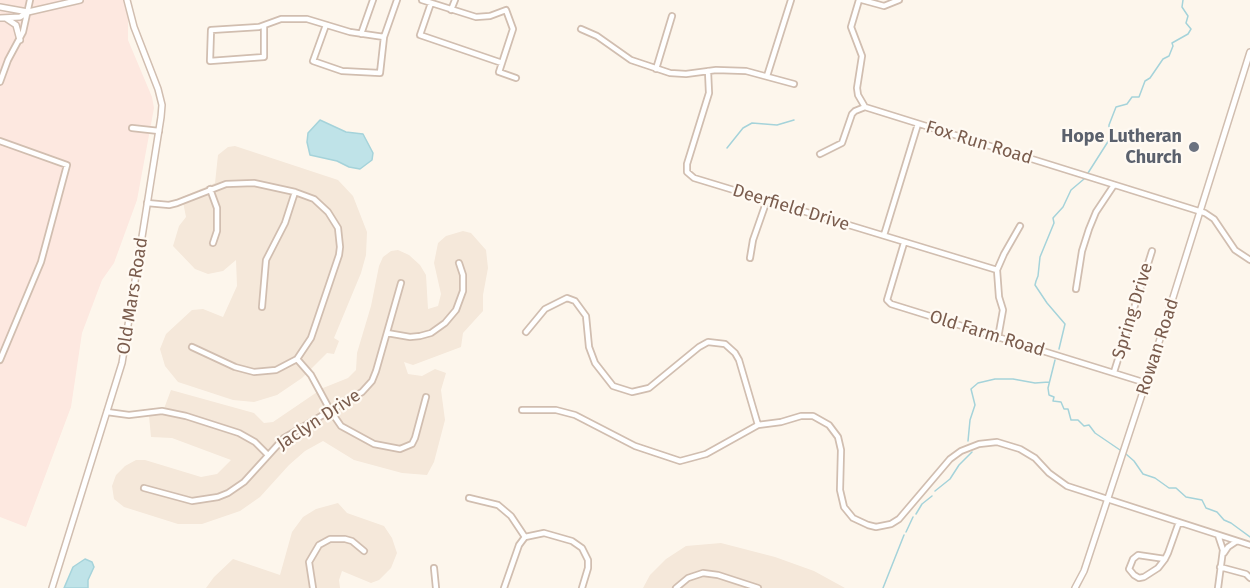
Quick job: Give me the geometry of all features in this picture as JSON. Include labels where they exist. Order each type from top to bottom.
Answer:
[{"type":"street","points":[[0,82],[8,60],[20,40],[30,0]]},
{"type":"street","points":[[3,18],[20,17],[28,12],[80,0]]},
{"type":"street","name":"Old Mars Road","points":[[51,588],[125,351],[161,117],[161,100],[134,27],[127,0]]},
{"type":"street","points":[[361,34],[373,0]]},
{"type":"street","points":[[326,25],[313,61],[342,71],[380,73],[384,37],[397,0]]},
{"type":"street","points":[[422,0],[480,18],[506,10],[513,29],[499,72],[516,78]]},
{"type":"street","points":[[451,9],[454,0]]},
{"type":"street","points":[[767,76],[791,0]]},
{"type":"street","points":[[820,154],[842,143],[852,114],[865,107],[857,88],[862,56],[851,27],[860,0],[884,6],[899,0]]},
{"type":"street","points":[[431,3],[420,35],[502,63]]},
{"type":"street","points":[[0,7],[28,12]]},
{"type":"street","points":[[656,69],[672,16]]},
{"type":"street","points":[[3,18],[16,25],[20,40]]},
{"type":"street","points":[[264,26],[264,57],[210,61],[210,30],[264,26],[295,18],[307,19],[361,34],[384,37]]},
{"type":"street","points":[[581,28],[597,36],[631,60],[656,69],[686,74],[708,71],[746,71],[794,84]]},
{"type":"street","name":"Rowan Road","points":[[1075,588],[1084,571],[1146,383],[1250,52]]},
{"type":"street","name":"Deerfield Drive","points":[[708,71],[709,93],[687,164],[687,172],[694,178],[997,270]]},
{"type":"street","name":"Fox Run Road","points":[[865,107],[1200,212]]},
{"type":"street","points":[[884,235],[918,124]]},
{"type":"street","points":[[132,128],[159,131]]},
{"type":"street","points":[[0,141],[67,165],[41,262],[0,360]]},
{"type":"street","points":[[147,203],[169,205],[210,189],[236,183],[254,183],[295,192],[314,200],[328,212],[338,228],[340,247],[315,326],[305,349],[297,359],[276,370],[254,372],[235,367],[192,347]]},
{"type":"street","points":[[1076,289],[1082,250],[1089,229],[1096,212],[1114,185]]},
{"type":"street","points":[[210,189],[217,208],[217,231],[213,243]]},
{"type":"street","points":[[262,307],[266,260],[285,223],[295,192]]},
{"type":"street","points":[[750,258],[753,240],[767,200]]},
{"type":"street","points":[[1200,212],[1214,219],[1235,250],[1250,260]]},
{"type":"street","points":[[998,338],[1003,310],[999,297],[997,270],[1020,226]]},
{"type":"street","name":"Old Farm Road","points":[[904,243],[887,300],[891,304],[1146,383]]},
{"type":"street","name":"Spring Drive","points":[[1114,372],[1152,251]]},
{"type":"street","points":[[387,333],[410,337],[420,336],[431,333],[445,323],[456,310],[463,291],[463,275],[459,263]]},
{"type":"street","name":"Jaclyn Drive","points":[[144,488],[192,501],[218,497],[244,482],[267,454],[284,438],[368,387],[376,371],[401,283]]},
{"type":"street","points":[[526,332],[545,309],[567,298],[575,301],[586,316],[589,347],[595,363],[613,386],[632,392],[649,388],[708,342],[725,344],[739,360],[758,425]]},
{"type":"street","points":[[297,359],[311,375],[338,423],[346,430],[374,444],[400,449],[412,444],[416,438],[426,397]]},
{"type":"street","points":[[522,410],[556,410],[575,415],[635,446],[680,461],[706,454],[758,425],[813,416],[829,425],[838,437],[841,450],[840,490],[844,507],[853,518],[868,525],[883,526],[899,519],[951,459],[965,449],[997,442],[1020,449],[1035,458],[1049,473],[1067,486],[1250,545]]},
{"type":"street","points":[[107,412],[129,415],[162,411],[186,416],[239,433],[255,442],[267,454]]},
{"type":"street","points":[[469,498],[498,506],[511,516],[525,537]]},
{"type":"street","points":[[1165,560],[1138,555],[1133,559],[1129,569],[1134,575],[1144,577],[1158,568],[1165,560],[1179,522]]},
{"type":"street","points":[[504,588],[516,553],[525,537],[537,533],[550,534],[572,541],[582,548],[588,560],[582,588]]},
{"type":"street","points":[[1216,534],[1222,543],[1223,556]]},
{"type":"street","points":[[313,588],[309,562],[319,545],[330,539],[345,539],[352,541],[364,551]]},
{"type":"street","points":[[1218,588],[1223,556],[1228,547],[1237,540]]},
{"type":"street","points":[[1220,567],[1246,574],[1250,578]]},
{"type":"street","points":[[434,568],[436,588]]},
{"type":"street","points":[[676,588],[688,578],[704,573],[718,575],[758,588]]},
{"type":"shaded area","points":[[0,0],[128,0],[128,40],[152,97],[154,108],[137,200],[114,263],[102,280],[82,333],[71,407],[26,527],[0,517]]},
{"type":"shaded area","points":[[235,146],[338,180],[353,196],[367,232],[366,255],[361,273],[334,338],[339,341],[334,354],[327,353],[302,378],[277,395],[254,402],[233,400],[178,382],[165,366],[160,349],[166,334],[192,310],[203,309],[223,317],[237,286],[236,260],[223,271],[208,274],[195,269],[173,246],[179,226],[186,217],[182,197],[215,183],[218,155],[228,147]]},
{"type":"shaded area","points":[[463,231],[471,233],[486,250],[488,268],[483,295],[483,311],[463,333],[461,347],[413,365],[404,362],[408,374],[422,376],[435,369],[446,373],[441,390],[445,420],[434,462],[427,475],[402,473],[354,460],[323,441],[305,451],[260,497],[240,511],[202,524],[178,524],[124,507],[114,499],[112,486],[116,475],[136,460],[145,460],[201,477],[217,474],[231,460],[172,438],[151,437],[149,416],[162,414],[171,390],[254,413],[264,423],[273,422],[323,388],[348,378],[356,370],[357,353],[383,257],[391,251],[398,250],[409,255],[420,265],[426,275],[428,309],[438,306],[441,294],[434,263],[438,243],[446,236]]},
{"type":"shaded area","points":[[338,503],[347,513],[384,526],[392,538],[397,553],[391,568],[379,580],[371,583],[342,571],[339,580],[340,588],[206,588],[233,559],[280,575],[292,532],[303,517],[316,509]]},
{"type":"shaded area","points":[[721,543],[775,557],[814,571],[845,588],[643,588],[650,575],[666,559],[686,546]]},
{"type":"water","points":[[320,120],[346,132],[363,134],[373,153],[372,160],[360,169],[310,155],[307,142],[308,133]]},
{"type":"water","points":[[85,559],[92,562],[94,567],[88,580],[88,588],[64,588],[73,567]]},
{"type":"waterway","points":[[1088,173],[1109,140],[1109,125],[1116,107],[1127,104],[1132,97],[1139,97],[1145,81],[1150,78],[1163,59],[1169,56],[1172,43],[1188,34],[1191,29],[1186,23],[1188,16],[1182,7],[1183,0]]},
{"type":"waterway","points":[[727,148],[743,128],[752,123],[777,125],[794,120]]},
{"type":"waterway","points":[[1059,349],[1065,324],[1035,285],[1040,257],[1054,223],[1053,218],[1063,207],[1071,190],[1084,179]]},
{"type":"waterway","points":[[1055,360],[1048,388],[1049,395],[1054,397],[1053,401],[1061,402],[1064,409],[1068,409],[1071,420],[1078,420],[1084,426],[1089,425],[1095,433],[1120,450]]},
{"type":"waterway","points":[[968,441],[970,420],[975,405],[971,389],[978,383],[995,379],[1049,382]]},
{"type":"waterway","points":[[935,491],[950,479],[959,465],[972,452]]},
{"type":"waterway","points":[[1126,454],[1143,474],[1155,478],[1169,488],[1176,488],[1186,497],[1202,500],[1206,508],[1217,512],[1224,520],[1250,537]]},
{"type":"waterway","points":[[916,514],[922,504],[932,496]]},
{"type":"waterway","points":[[906,532],[913,517]]},
{"type":"waterway","points":[[883,588],[904,535]]},
{"type":"place","name":"Hope Lutheran Church","points":[[1194,147]]}]
